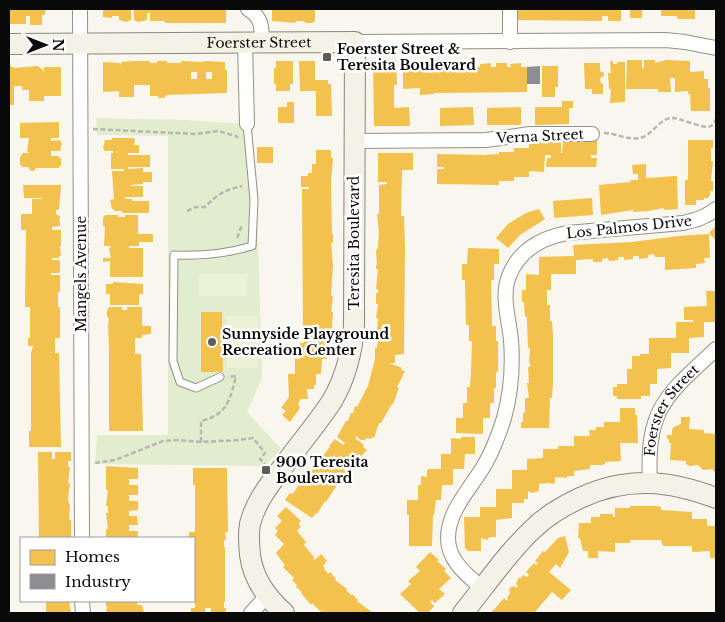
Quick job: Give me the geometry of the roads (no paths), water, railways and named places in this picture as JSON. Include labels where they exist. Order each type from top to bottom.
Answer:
[{"type":"street","name":"Mangels Avenue","points":[[80,9],[82,537]]},
{"type":"street","points":[[247,124],[254,43],[262,26],[255,13],[248,9]]},
{"type":"street","points":[[510,9],[510,42]]},
{"type":"street","name":"Foerster Street","points":[[9,44],[666,40],[716,48]]},
{"type":"street","name":"Teresita Boulevard","points":[[284,613],[267,596],[258,581],[252,563],[249,543],[250,525],[265,490],[333,399],[342,380],[350,352],[354,324],[354,42]]},
{"type":"street","name":"Verna Street","points":[[353,141],[486,140],[530,134],[592,134]]},
{"type":"street","name":"Los Palmos Drive","points":[[483,589],[458,566],[450,551],[449,526],[453,514],[486,462],[496,441],[507,406],[512,357],[506,298],[508,278],[515,262],[539,241],[553,236],[567,233],[683,223],[709,215],[716,209]]},
{"type":"street","name":"Foerster Street","points":[[650,483],[650,444],[659,410],[667,396],[678,384],[716,349]]},
{"type":"street","points":[[463,613],[518,544],[548,515],[566,504],[604,488],[637,482],[678,486],[716,498]]},
{"type":"street","points":[[251,613],[267,596]]},
{"type":"lane","points":[[220,377],[196,388],[180,382],[176,373],[173,361],[174,255],[203,256],[231,252],[252,246],[254,200],[247,124]]},
{"type":"place","name":"Foerster Street & Teresita Boulevard","points":[[327,57]]},
{"type":"place","name":"Sunnyside Playground Recreation Center","points":[[212,342]]},
{"type":"place","name":"900 Teresita Boulevard","points":[[266,470]]}]
